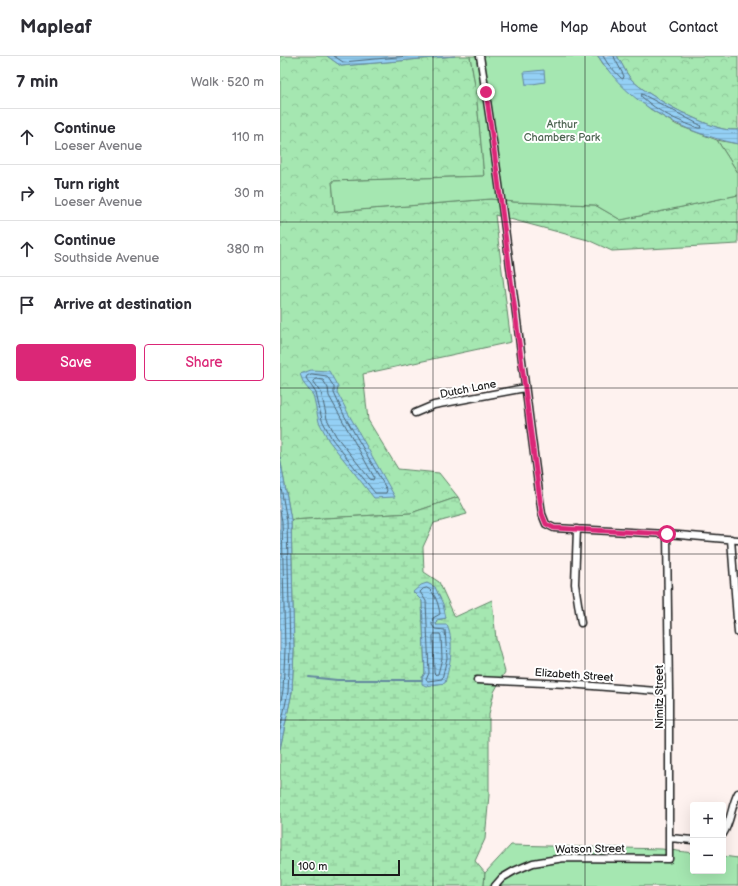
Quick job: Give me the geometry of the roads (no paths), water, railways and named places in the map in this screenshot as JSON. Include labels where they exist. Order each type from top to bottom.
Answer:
[{"type":"street","points":[[480,56],[510,262],[524,388],[539,498],[542,514],[546,524],[554,528],[667,534],[738,540]]},
{"type":"street","name":"Dutch Lane","points":[[415,413],[434,406],[524,388]]},
{"type":"street","points":[[577,529],[575,584],[581,623]]},
{"type":"street","name":"Nimitz Street","points":[[667,534],[669,859]]},
{"type":"street","points":[[731,539],[738,633]]},
{"type":"street","name":"Elizabeth Street","points":[[477,680],[568,684],[669,692]]},
{"type":"street","points":[[726,826],[733,802],[738,793]]},
{"type":"street","points":[[669,838],[690,840]]},
{"type":"street","name":"Watson Street","points":[[495,886],[502,878],[533,863],[564,858],[669,859]]},
{"type":"water","points":[[327,56],[455,56],[341,66]]},
{"type":"water","points":[[598,56],[617,56],[632,80],[650,94],[675,109],[713,126],[738,130],[738,144],[697,132],[659,114],[642,103],[626,89],[611,74]]},
{"type":"water","points":[[544,70],[545,82],[526,85],[524,72]]},
{"type":"water","points":[[311,370],[329,371],[338,387],[337,392],[348,413],[395,497],[374,498],[329,441],[319,422],[313,395],[304,384],[300,374]]},
{"type":"water","points":[[280,457],[291,520],[294,650],[292,692],[280,749]]},
{"type":"water","points":[[427,583],[435,587],[443,604],[446,618],[437,620],[436,625],[447,625],[451,639],[451,654],[445,683],[426,686],[422,684],[422,678],[425,673],[422,601],[413,592],[421,585]]},
{"type":"waterway","points":[[309,677],[337,680],[422,680]]},
{"type":"park label","name":"Arthur Chambers Park","points":[[562,130]]}]
